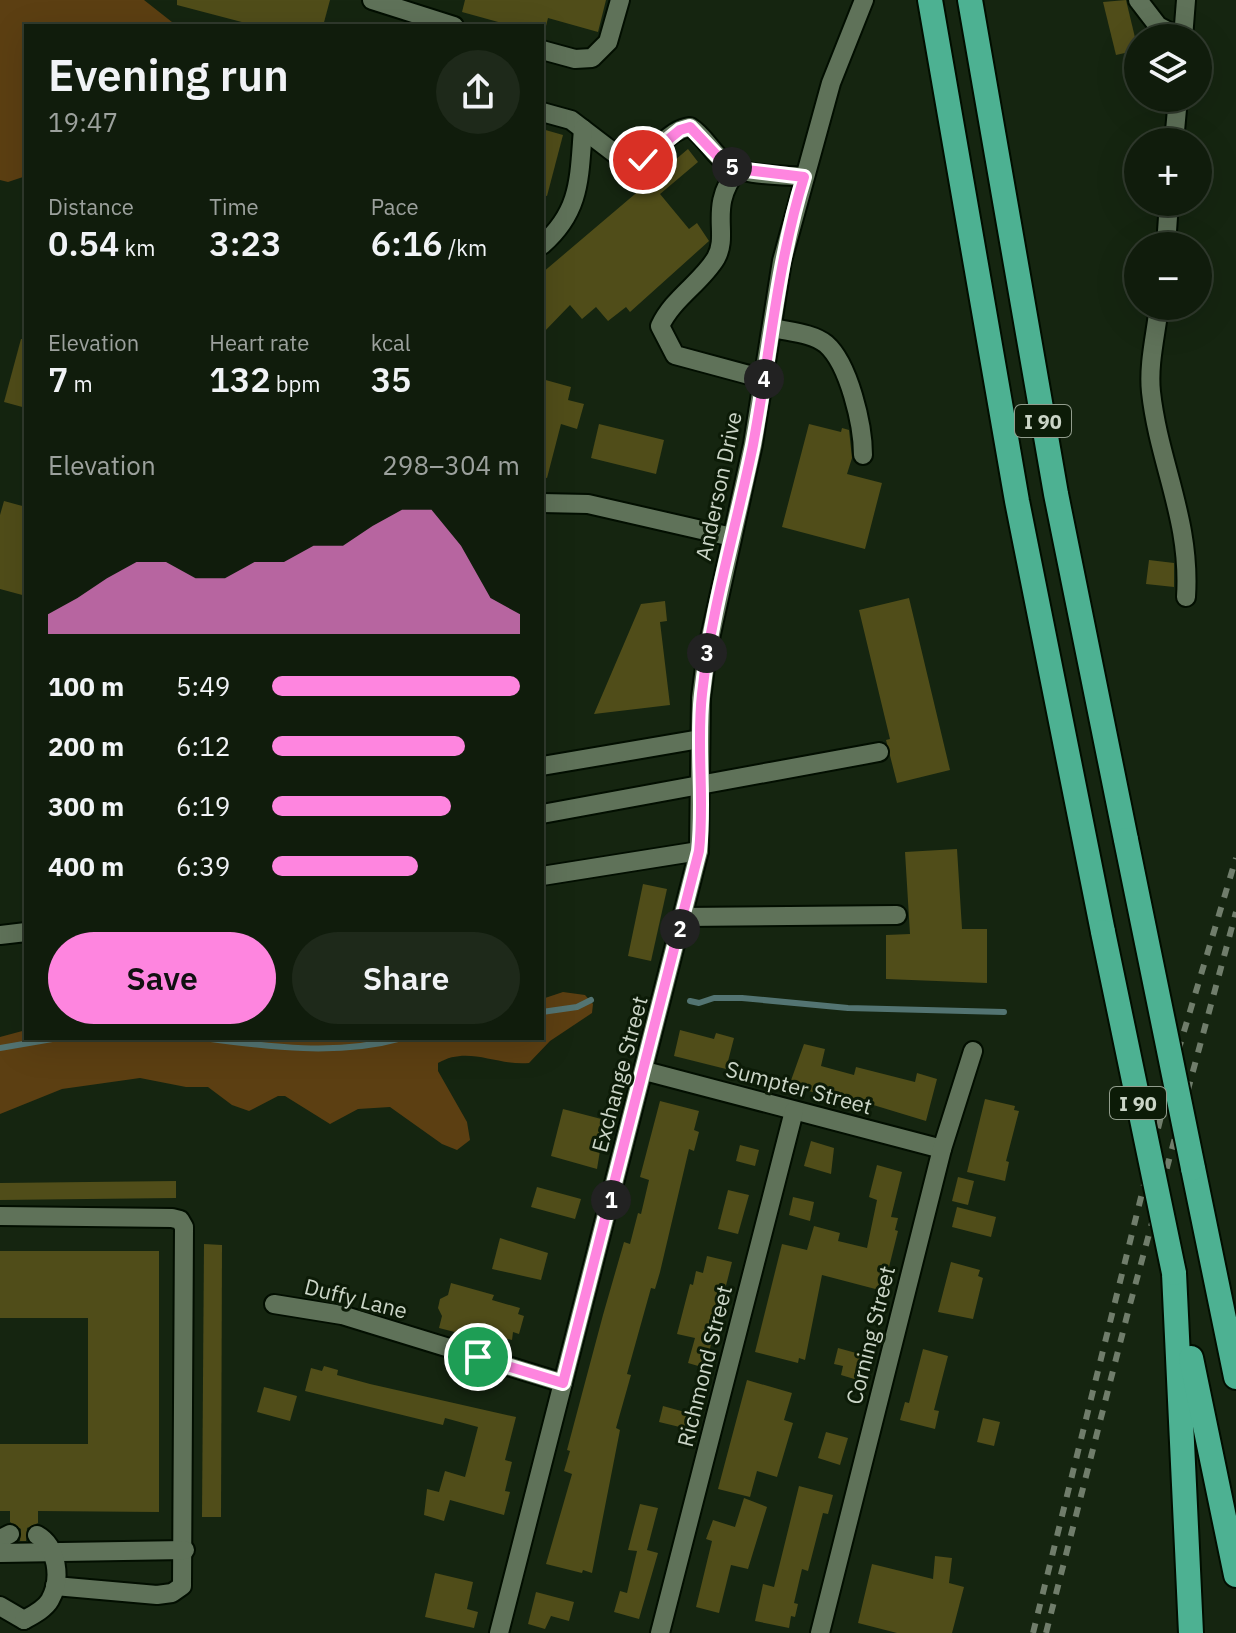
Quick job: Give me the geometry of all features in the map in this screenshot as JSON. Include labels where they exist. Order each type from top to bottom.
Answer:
[{"type":"highway","points":[[922,0],[946,98]]},
{"type":"highway","name":"I 90","points":[[930,0],[1017,501],[1236,1575]]},
{"type":"highway","name":"I 90","points":[[970,0],[1056,494],[1236,1377]]},
{"type":"highway","points":[[1174,1273],[1191,1633]]},
{"type":"highway","points":[[1226,1326],[1236,1365]]},
{"type":"street","points":[[372,0],[449,24]]},
{"type":"street","points":[[544,51],[575,59],[592,58],[608,42],[620,0]]},
{"type":"street","name":"Anderson Drive","points":[[699,851],[702,787],[700,739],[707,652],[764,379],[788,232],[831,83],[864,0]]},
{"type":"street","points":[[1138,0],[1156,24]]},
{"type":"street","points":[[1183,24],[1186,0]]},
{"type":"street","points":[[544,113],[571,120],[626,162],[643,160],[680,130],[690,127],[724,163],[738,169],[804,177]]},
{"type":"street","points":[[544,243],[570,215],[579,184],[583,129]]},
{"type":"street","points":[[738,169],[726,184],[721,199],[715,258],[674,304],[660,326],[675,355],[764,379]]},
{"type":"street","points":[[1158,320],[1151,389],[1179,505],[1187,558],[1186,597]]},
{"type":"street","points":[[773,328],[811,336],[825,344],[836,356],[863,433],[863,455]]},
{"type":"street","points":[[544,503],[588,504],[732,537]]},
{"type":"street","points":[[544,766],[700,739]]},
{"type":"street","points":[[544,814],[879,752]]},
{"type":"street","points":[[544,876],[699,851]]},
{"type":"street","name":"Exchange Street","points":[[499,1633],[699,851]]},
{"type":"street","points":[[683,917],[897,915]]},
{"type":"street","points":[[0,935],[24,932]]},
{"type":"street","name":"Corning Street","points":[[820,1633],[942,1149],[973,1051]]},
{"type":"street","name":"Sumpter Street","points":[[645,1071],[942,1149]]},
{"type":"street","name":"Richmond Street","points":[[660,1633],[794,1111]]},
{"type":"street","points":[[0,1216],[172,1218],[180,1220],[184,1227],[185,1550],[182,1586],[172,1593],[157,1595],[55,1586]]},
{"type":"street","name":"Duffy Lane","points":[[274,1304],[342,1315],[563,1383]]},
{"type":"street","points":[[0,1606],[24,1627],[50,1600],[55,1586],[55,1553],[49,1541],[37,1535]]},
{"type":"street","points":[[0,1553],[185,1550]]},
{"type":"shaded area","points":[[0,0],[144,0],[174,24],[24,24],[24,177],[8,182],[0,180]]},
{"type":"shaded area","points":[[563,992],[585,995],[593,1004],[592,1013],[550,1041],[529,1063],[460,1056],[438,1063],[438,1071],[467,1122],[470,1140],[457,1150],[442,1144],[390,1107],[358,1109],[330,1124],[285,1096],[278,1096],[249,1111],[232,1105],[208,1087],[186,1087],[140,1078],[62,1089],[0,1114],[0,1037],[24,1031],[24,1040],[544,1040],[544,998]]},
{"type":"building","points":[[177,0],[330,0],[324,24],[249,24],[177,5]]},
{"type":"building","points":[[465,0],[606,0],[598,32],[548,18],[546,26],[506,24],[462,12]]},
{"type":"building","points":[[1126,0],[1132,24],[1124,24],[1124,53],[1116,55],[1103,2]]},
{"type":"building","points":[[544,130],[563,135],[547,196],[544,195]]},
{"type":"building","points":[[688,149],[698,162],[660,194],[689,229],[697,223],[709,241],[630,312],[626,307],[608,321],[596,307],[582,319],[570,305],[544,332],[544,271]]},
{"type":"building","points":[[21,339],[24,339],[24,407],[4,402]]},
{"type":"building","points":[[544,380],[571,387],[568,400],[584,404],[577,429],[561,424],[547,478],[544,477]]},
{"type":"building","points":[[599,424],[664,440],[656,474],[591,458]]},
{"type":"building","points":[[809,424],[841,432],[842,428],[849,430],[852,458],[847,474],[882,483],[865,549],[782,527]]},
{"type":"building","points":[[4,501],[24,506],[24,595],[0,589],[0,515]]},
{"type":"building","points":[[1149,560],[1174,563],[1174,587],[1146,584]]},
{"type":"building","points":[[909,598],[950,770],[897,783],[886,740],[890,739],[859,610]]},
{"type":"building","points":[[665,601],[667,621],[660,622],[670,705],[594,714],[641,604]]},
{"type":"building","points":[[957,849],[962,929],[987,929],[987,983],[886,979],[886,935],[910,934],[905,852]]},
{"type":"building","points":[[643,884],[667,889],[651,961],[628,956]]},
{"type":"building","points":[[680,1030],[714,1039],[716,1033],[734,1038],[726,1069],[674,1056]]},
{"type":"building","points":[[804,1044],[825,1049],[821,1066],[854,1075],[856,1067],[915,1082],[917,1073],[937,1079],[926,1121],[870,1104],[869,1110],[852,1106],[852,1102],[789,1086]]},
{"type":"building","points":[[985,1099],[1015,1106],[1014,1110],[1019,1111],[1006,1161],[1009,1162],[1005,1181],[967,1172]]},
{"type":"building","points":[[660,1101],[699,1111],[694,1130],[699,1132],[694,1151],[689,1149],[660,1272],[655,1289],[651,1288],[627,1374],[631,1375],[616,1428],[620,1430],[592,1573],[583,1570],[582,1573],[546,1564],[572,1474],[564,1471],[570,1451],[567,1450],[603,1315],[624,1242],[630,1244],[638,1213],[641,1214],[649,1180],[640,1177]]},
{"type":"building","points":[[563,1109],[605,1120],[597,1169],[551,1156]]},
{"type":"building","points":[[811,1141],[834,1148],[831,1174],[804,1166]]},
{"type":"building","points":[[740,1145],[759,1150],[755,1166],[736,1161]]},
{"type":"building","points":[[877,1165],[902,1172],[891,1217],[898,1218],[895,1230],[898,1231],[883,1291],[822,1275],[805,1360],[799,1358],[798,1363],[755,1352],[782,1244],[807,1250],[814,1226],[840,1233],[838,1241],[867,1248],[877,1200],[869,1197]]},
{"type":"building","points":[[958,1177],[974,1181],[968,1205],[952,1201]]},
{"type":"building","points":[[176,1181],[176,1198],[0,1200],[0,1183]]},
{"type":"building","points":[[537,1187],[581,1199],[575,1219],[531,1207]]},
{"type":"building","points":[[728,1190],[749,1195],[738,1234],[718,1229]]},
{"type":"building","points":[[793,1197],[814,1202],[810,1221],[789,1215]]},
{"type":"building","points":[[957,1207],[996,1217],[991,1237],[952,1227]]},
{"type":"building","points":[[500,1238],[548,1253],[541,1280],[492,1269]]},
{"type":"building","points":[[204,1244],[222,1245],[221,1517],[202,1517]]},
{"type":"building","points":[[0,1251],[159,1251],[159,1512],[38,1511],[38,1523],[27,1528],[26,1541],[20,1541],[21,1529],[10,1522],[10,1511],[0,1511],[0,1444],[88,1444],[88,1318],[0,1318]]},
{"type":"building","points":[[707,1256],[732,1262],[705,1368],[688,1363],[695,1338],[677,1334],[690,1284],[693,1285],[696,1271],[703,1273]]},
{"type":"building","points":[[951,1262],[980,1270],[978,1276],[983,1278],[973,1319],[938,1312]]},
{"type":"building","points":[[451,1283],[494,1295],[492,1300],[520,1308],[518,1314],[524,1316],[519,1334],[513,1332],[512,1340],[483,1333],[482,1339],[439,1328],[442,1316],[438,1308],[440,1299],[448,1295]]},
{"type":"building","points":[[838,1348],[867,1356],[861,1381],[841,1375],[843,1366],[834,1364]]},
{"type":"building","points":[[923,1349],[948,1356],[934,1410],[939,1411],[935,1429],[900,1420],[905,1402],[909,1403]]},
{"type":"building","points":[[324,1366],[338,1370],[337,1375],[370,1384],[516,1417],[505,1460],[512,1462],[505,1491],[510,1492],[504,1515],[450,1500],[444,1521],[424,1515],[427,1489],[439,1492],[445,1471],[465,1477],[478,1427],[445,1418],[443,1425],[305,1391],[311,1368],[322,1371]]},
{"type":"building","points":[[747,1380],[792,1393],[784,1420],[793,1423],[777,1477],[757,1471],[750,1497],[718,1489]]},
{"type":"building","points":[[264,1387],[297,1396],[290,1421],[257,1412]]},
{"type":"building","points":[[663,1406],[692,1414],[688,1429],[659,1422]]},
{"type":"building","points":[[983,1418],[1000,1422],[994,1446],[977,1442]]},
{"type":"building","points":[[826,1432],[848,1438],[840,1465],[818,1458]]},
{"type":"building","points":[[799,1486],[833,1495],[828,1514],[823,1513],[808,1571],[802,1569],[794,1603],[798,1604],[789,1628],[755,1621],[763,1584],[774,1587]]},
{"type":"building","points":[[744,1498],[767,1507],[748,1569],[731,1565],[719,1613],[696,1607],[712,1541],[706,1539],[713,1520],[735,1527]]},
{"type":"building","points":[[640,1504],[658,1508],[647,1550],[658,1553],[639,1619],[614,1612],[620,1591],[627,1593],[637,1551],[628,1550]]},
{"type":"building","points":[[935,1556],[952,1558],[949,1583],[964,1587],[952,1633],[897,1633],[858,1623],[872,1564],[933,1579]]},
{"type":"building","points":[[435,1573],[473,1582],[467,1609],[478,1612],[474,1628],[425,1617]]},
{"type":"building","points":[[536,1592],[574,1602],[569,1621],[551,1616],[545,1629],[528,1624]]},
{"type":"waterway","points":[[690,1001],[699,1003],[714,998],[742,998],[848,1008],[1004,1012]]},
{"type":"waterway","points":[[544,1012],[577,1007],[591,1000]]},
{"type":"waterway","points":[[0,1048],[46,1040]]},
{"type":"waterway","points":[[220,1040],[303,1048],[353,1047],[394,1040]]},
{"type":"railway","points":[[1033,1633],[1173,1068],[1236,858]]},
{"type":"railway","points":[[1046,1633],[1129,1308],[1236,912]]},
{"type":"route","points":[[478,1357],[563,1383],[668,982],[699,851],[703,821],[701,698],[707,652],[753,444],[782,261],[804,177],[738,169],[724,163],[699,133],[690,127],[680,130],[643,160]]}]
